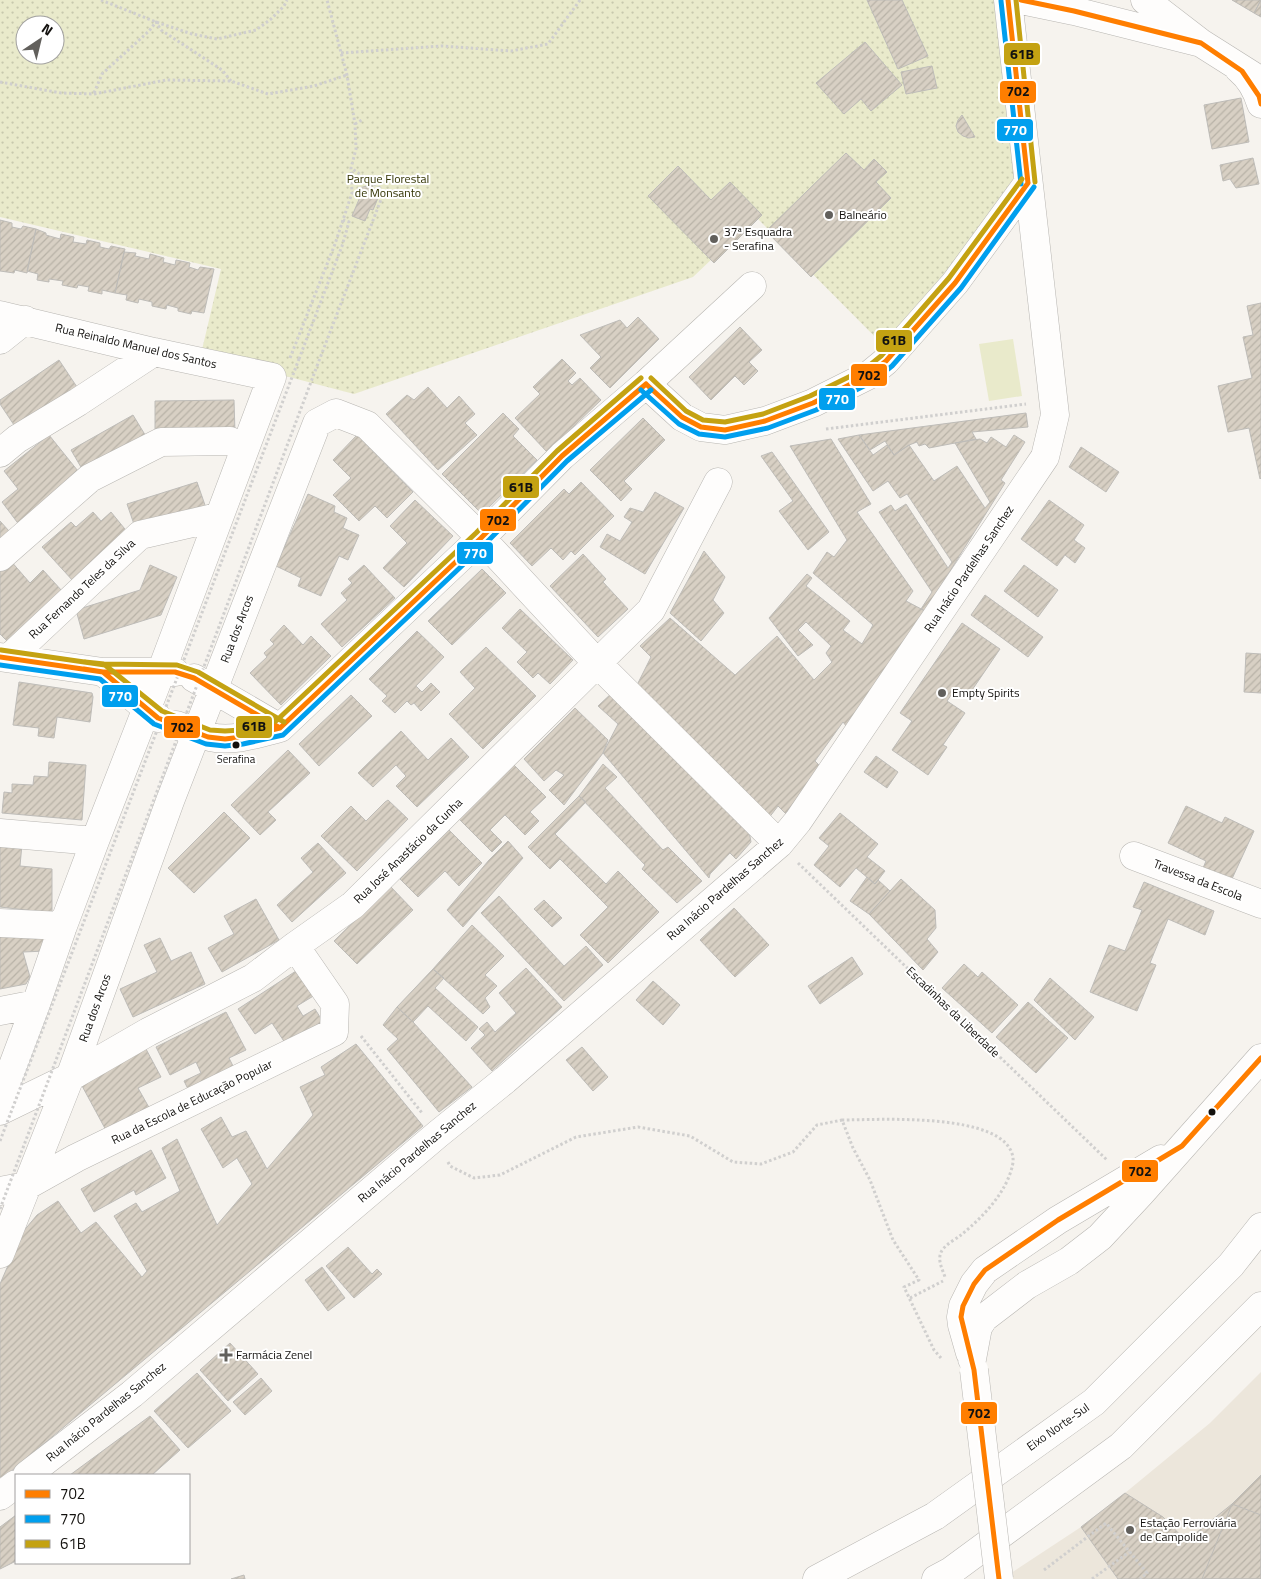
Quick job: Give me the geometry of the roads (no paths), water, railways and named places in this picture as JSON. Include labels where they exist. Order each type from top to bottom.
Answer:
[{"type":"main road","name":"Rua Inácio Pardelhas Sanchez","points":[[28,1474],[132,1394],[438,1134],[505,1080],[779,844],[798,821],[1045,458],[1055,415],[1008,0]]},
{"type":"main road","points":[[1021,0],[1074,10],[1201,43]]},
{"type":"main road","points":[[1145,0],[1201,43],[1261,81]]},
{"type":"main road","points":[[1232,64],[1250,81],[1259,96],[1261,104]]},
{"type":"main road","points":[[646,384],[682,418],[701,427],[725,430],[773,418],[813,403],[869,374],[886,361],[955,283],[1028,182]]},
{"type":"main road","points":[[103,672],[169,721],[208,737],[225,739],[242,737],[280,728],[481,538],[562,456],[646,384],[752,286]]},
{"type":"main road","points":[[0,340],[12,317]]},
{"type":"main road","name":"Rua Reinaldo Manuel dos Santos","points":[[12,317],[154,352],[272,377]]},
{"type":"main road","points":[[0,453],[17,439],[154,352]]},
{"type":"main road","name":"Rua dos Arcos","points":[[0,1254],[70,1077],[170,800],[169,721],[186,678],[218,517],[272,377]]},
{"type":"main road","name":"Rua dos Arcos","points":[[0,1100],[95,841],[169,721],[186,678],[317,423],[336,413],[367,425],[481,538],[598,664],[779,844]]},
{"type":"main road","points":[[0,557],[90,478],[162,442],[230,441],[245,448]]},
{"type":"main road","name":"Rua José Anastácio da Cunha","points":[[0,1112],[70,1077],[148,1032],[253,978],[353,905],[651,610],[718,482]]},
{"type":"main road","name":"Rua Fernando Teles da Silva","points":[[5,658],[140,535],[218,517]]},
{"type":"main road","points":[[5,658],[103,672],[186,678],[280,728]]},
{"type":"main road","points":[[0,833],[95,841]]},
{"type":"main road","name":"Travessa da Escola","points":[[1134,856],[1261,904]]},
{"type":"main road","points":[[0,923],[63,926]]},
{"type":"main road","name":"Rua da Escola de Educação Popular","points":[[26,1186],[76,1158],[334,1032],[335,1004],[295,946]]},
{"type":"main road","points":[[0,1011],[36,1004]]},
{"type":"main road","points":[[973,1365],[978,1327],[984,1318],[1027,1285],[1069,1261],[1100,1237],[1142,1193],[1261,1058]]},
{"type":"main road","points":[[998,1579],[973,1365],[961,1317],[963,1306],[985,1270],[1058,1220],[1182,1146]]},
{"type":"main road","points":[[0,1191],[26,1186]]},
{"type":"main road","name":"Eixo Norte-Sul","points":[[817,1579],[935,1516],[1094,1402],[1231,1265],[1261,1227]]},
{"type":"main road","points":[[936,1579],[951,1571],[1121,1446],[1261,1306]]},
{"type":"main road","points":[[0,1496],[15,1485]]},
{"type":"place","name":"Balneário","points":[[829,215]]},
{"type":"place","name":"37ª Esquadra - Serafina","points":[[714,239]]},
{"type":"place","name":"Empty Spirits","points":[[942,693]]},
{"type":"place","name":"Serafina","points":[[236,745]]},
{"type":"place","name":"Farmácia Zenel","points":[[226,1355]]},
{"type":"place","name":"Estação Ferroviária de Campolide","points":[[1130,1530]]},
{"type":"park label","name":"Parque Florestal de Monsanto","points":[[388,186]]}]
